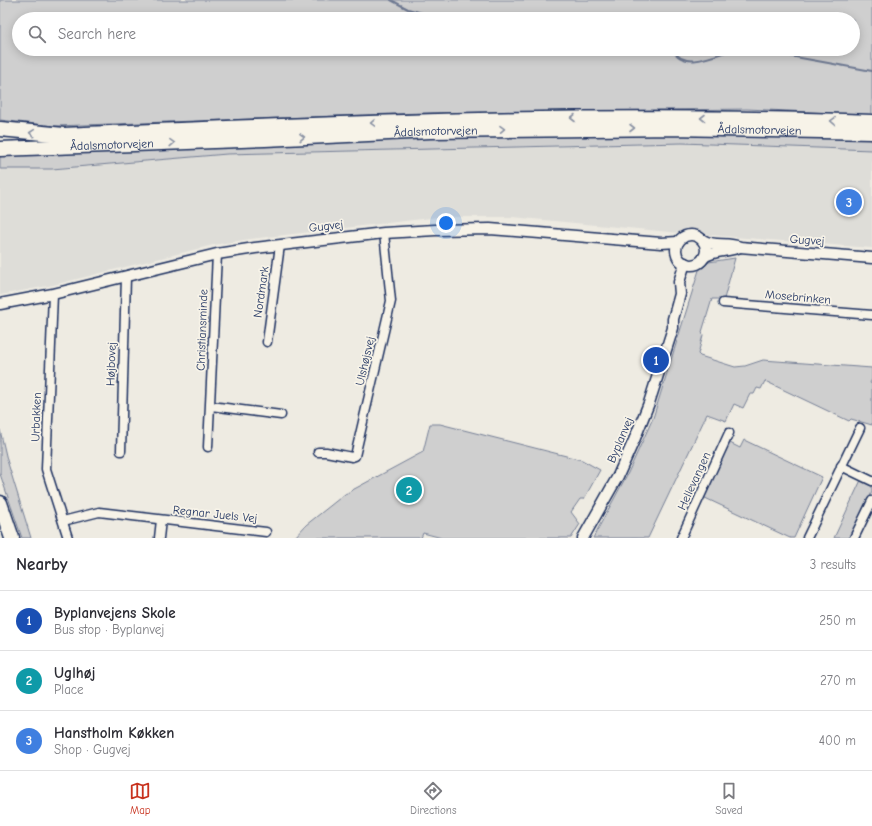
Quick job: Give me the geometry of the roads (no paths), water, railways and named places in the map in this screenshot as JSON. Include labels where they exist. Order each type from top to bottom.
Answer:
[{"type":"highway","name":"Ådalsmotorvejen","points":[[0,128],[64,135],[512,119],[773,118],[872,122]]},
{"type":"highway","name":"Ådalsmotorvejen","points":[[0,149],[430,131],[515,129],[674,128],[872,132]]},
{"type":"highway","points":[[0,504],[12,538]]},
{"type":"street","name":"Gugvej","points":[[0,304],[53,294],[217,254],[384,233],[429,230],[490,229],[661,243],[677,247]]},
{"type":"street","name":"Ulshøjsvej","points":[[318,452],[352,457],[355,456],[391,301],[384,233]]},
{"type":"street","points":[[692,235],[703,240],[706,248],[704,257],[698,263],[688,264],[680,259],[677,247],[684,236],[692,235]]},
{"type":"street","name":"Gugvej","points":[[703,240],[708,243],[731,244],[740,247],[872,258]]},
{"type":"street","name":"Nordmark","points":[[267,342],[280,245]]},
{"type":"street","name":"Gugvej","points":[[704,257],[713,252],[731,251],[740,247]]},
{"type":"street","name":"Christiansminde","points":[[208,448],[217,254]]},
{"type":"street","name":"Byplanvej","points":[[583,538],[618,476],[649,402],[666,346],[672,335],[680,294],[685,285],[688,264]]},
{"type":"street","name":"Højbovej","points":[[120,451],[126,277]]},
{"type":"street","name":"Urbakken","points":[[53,294],[46,469],[68,538]]},
{"type":"street","name":"Mosebrinken","points":[[723,303],[872,315]]},
{"type":"street","points":[[211,406],[282,415]]},
{"type":"street","points":[[807,538],[860,428]]},
{"type":"street","name":"Hellevangen","points":[[681,538],[729,433]]},
{"type":"street","points":[[841,466],[872,481]]},
{"type":"street","points":[[854,538],[872,501]]},
{"type":"street","name":"Regnar Juels Vej","points":[[63,521],[99,512],[266,532]]},
{"type":"street","name":"Regnar Juels Vej","points":[[159,538],[161,520]]},
{"type":"waterway","points":[[391,0],[408,9],[419,12]]},
{"type":"waterway","points":[[678,56],[693,60],[701,60],[713,56]]},
{"type":"waterway","points":[[790,56],[872,71]]},
{"type":"place","name":"Hanstholm Køkken","points":[[849,202]]},
{"type":"place","name":"Byplanvejens Skole","points":[[656,360]]},
{"type":"place","name":"Uglhøj","points":[[409,490]]}]
